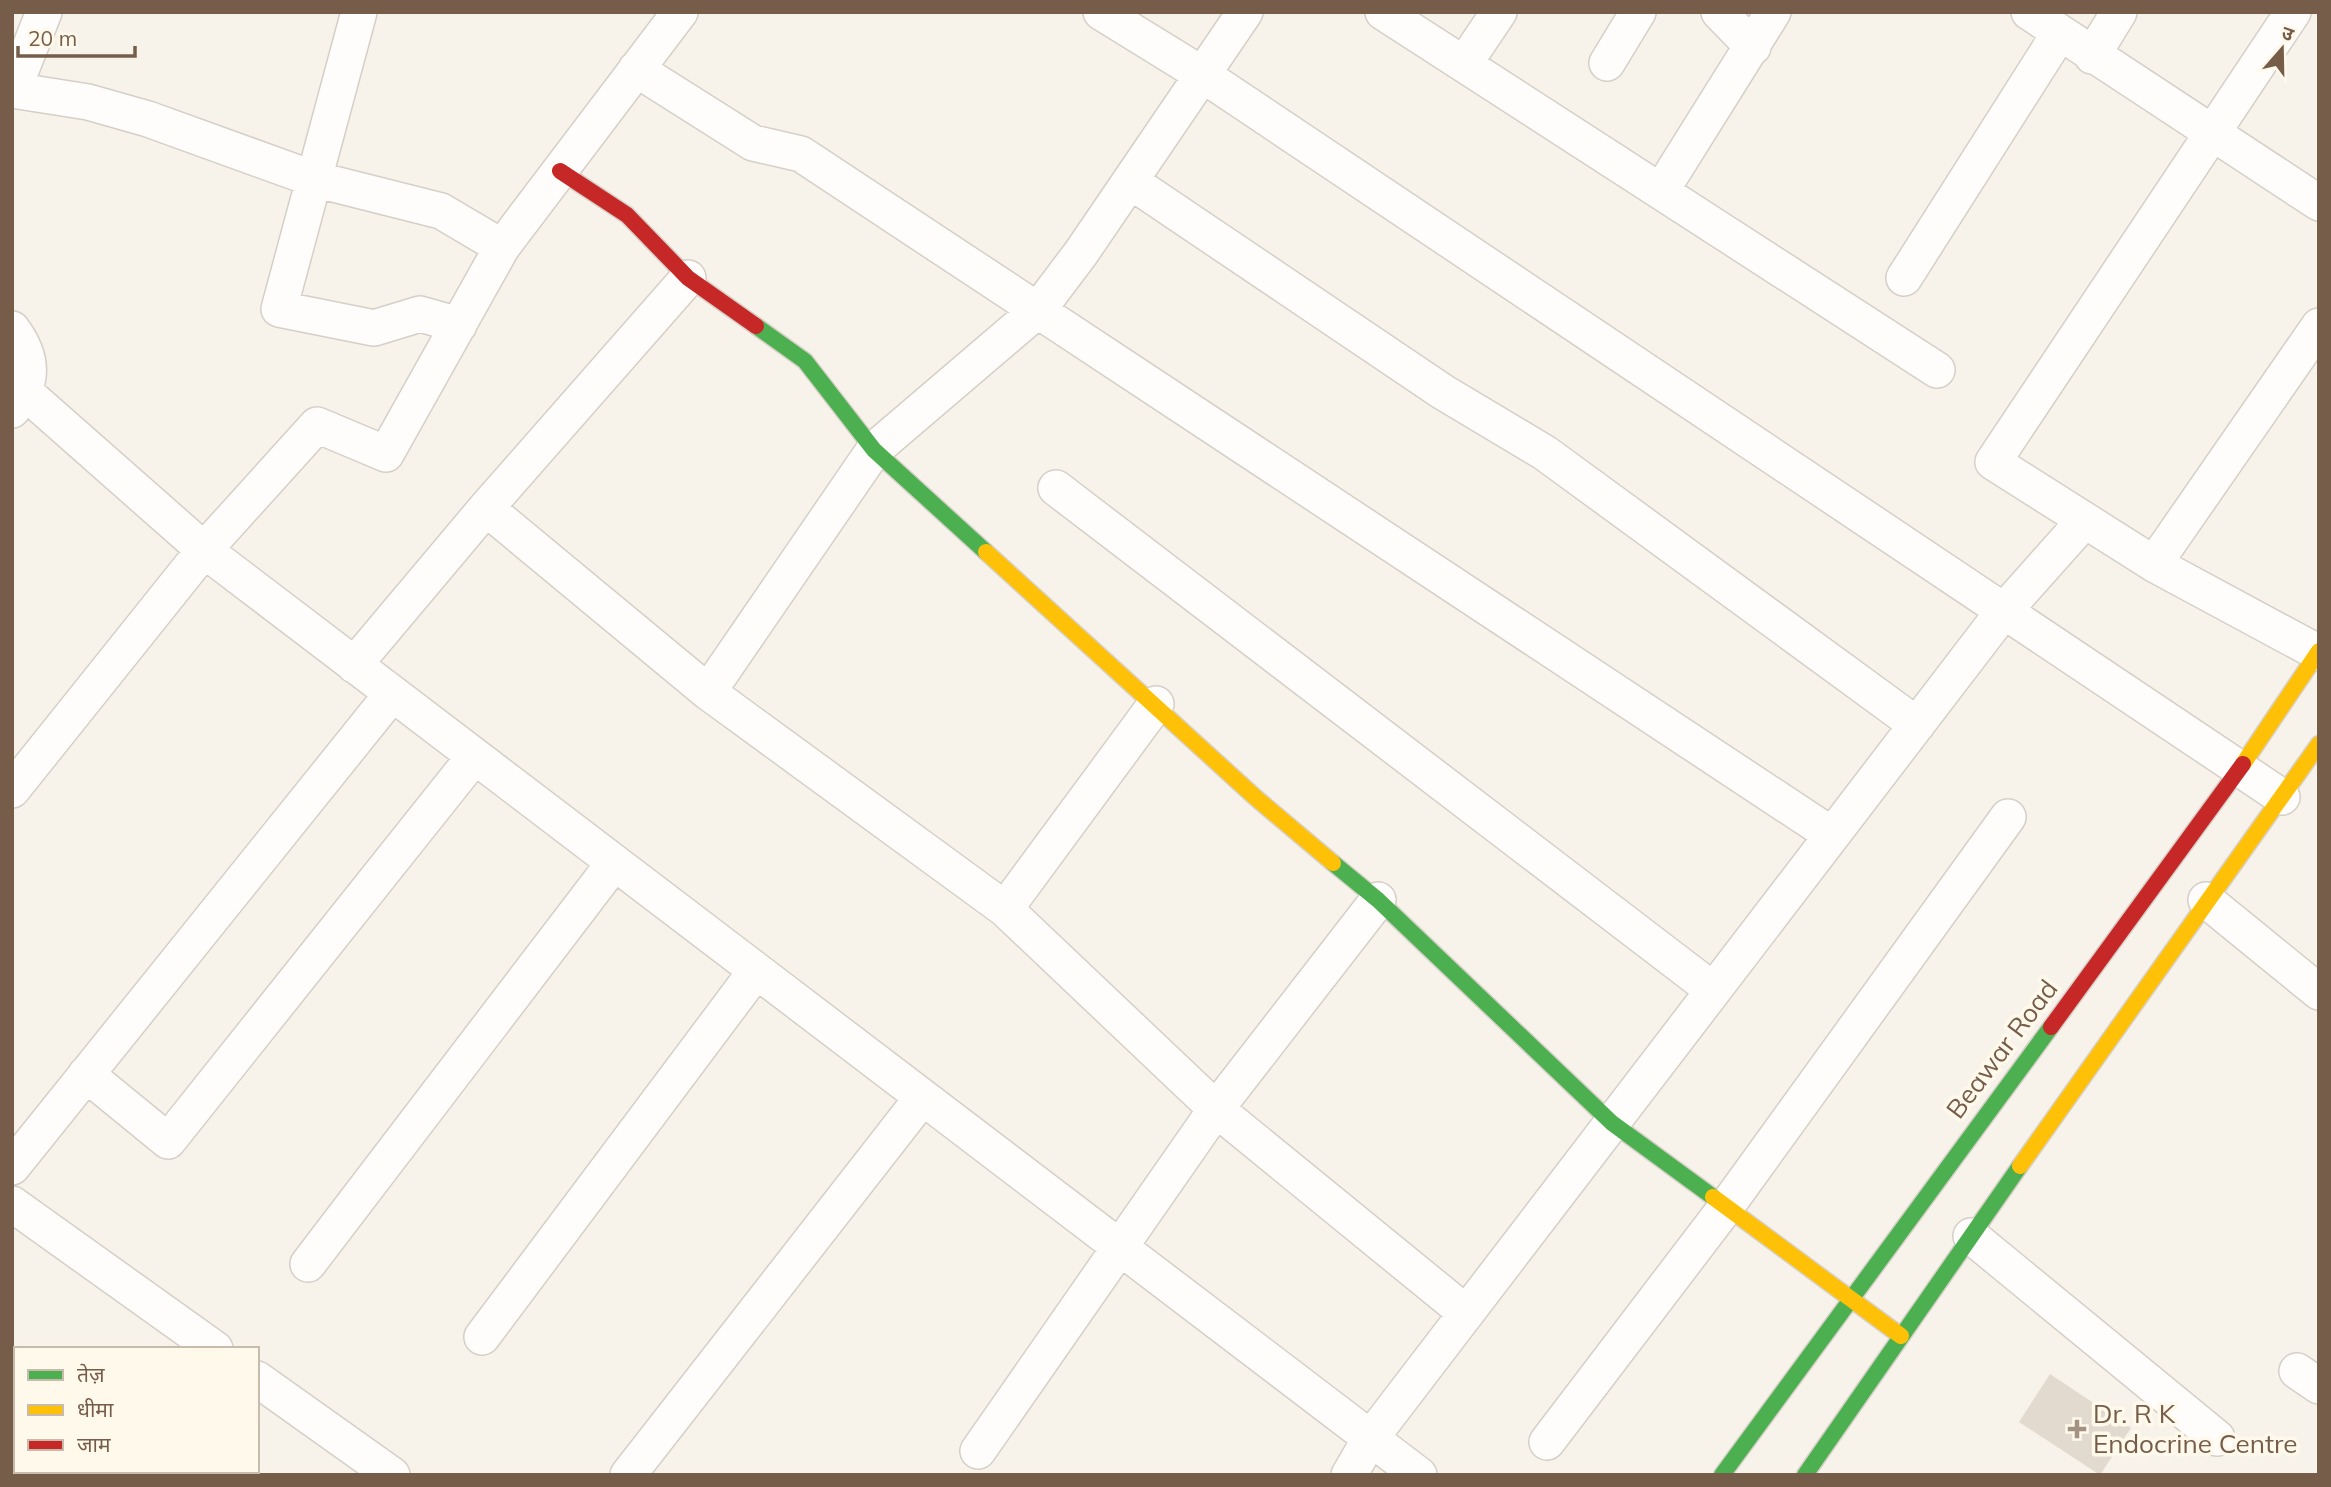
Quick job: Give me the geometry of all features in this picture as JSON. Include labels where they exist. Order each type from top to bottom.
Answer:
[{"type":"main road","points":[[559,171],[627,215],[688,278],[805,361],[874,450],[1156,704],[1256,798],[1378,900],[1612,1123],[1901,1336]]},
{"type":"main road","name":"Beawar Road","points":[[1721,1475],[2240,768],[2318,652]]},
{"type":"main road","points":[[1805,1475],[2206,900],[2319,744]]},
{"type":"street","points":[[44,12],[13,90],[88,102],[148,119],[314,179],[440,211],[502,247]]},
{"type":"street","points":[[359,12],[279,309],[374,328],[420,314],[458,325]]},
{"type":"street","points":[[12,790],[204,551],[317,425],[386,454],[502,247],[680,12]]},
{"type":"street","points":[[1101,12],[1203,75],[2282,797]]},
{"type":"street","points":[[708,692],[874,450],[1038,310],[1245,12]]},
{"type":"street","points":[[1383,12],[1937,370]]},
{"type":"street","points":[[1464,64],[1499,12]]},
{"type":"street","points":[[1607,63],[1638,12]]},
{"type":"street","points":[[1719,12],[1754,47]]},
{"type":"street","points":[[1661,191],[1754,47],[1773,12]]},
{"type":"street","points":[[2029,12],[2319,203]]},
{"type":"street","points":[[2092,56],[2119,12]]},
{"type":"street","points":[[2292,12],[1993,462],[2154,564],[2318,652]]},
{"type":"street","points":[[1905,278],[2059,34]]},
{"type":"street","points":[[636,69],[753,143],[801,154],[1832,835]]},
{"type":"street","points":[[1130,181],[1443,392],[1545,453],[1917,724]]},
{"type":"street","points":[[354,665],[486,508],[688,278]]},
{"type":"street","points":[[2154,564],[2319,326]]},
{"type":"street","points":[[12,329],[29,365],[19,401],[204,551],[1419,1475]]},
{"type":"street","points":[[1056,488],[1713,990]]},
{"type":"street","points":[[486,508],[708,692],[1005,909],[1216,1109],[1466,1313]]},
{"type":"street","points":[[1349,1475],[1370,1439],[2003,612],[2084,521]]},
{"type":"street","points":[[12,1167],[392,694]]},
{"type":"street","points":[[1005,909],[1156,704]]},
{"type":"street","points":[[86,1074],[168,1141],[474,757]]},
{"type":"street","points":[[1547,1442],[1726,1208],[2008,817]]},
{"type":"street","points":[[308,1264],[614,863]]},
{"type":"street","points":[[978,1451],[1216,1109],[1378,900]]},
{"type":"street","points":[[2206,900],[2319,992]]},
{"type":"street","points":[[482,1337],[756,971]]},
{"type":"street","points":[[628,1475],[922,1098]]},
{"type":"street","points":[[12,1204],[212,1347]]},
{"type":"street","points":[[1970,1236],[2217,1438]]},
{"type":"street","points":[[259,1380],[391,1475]]},
{"type":"building","points":[[2050,1374],[2131,1428],[2100,1475],[2019,1422]]},
{"type":"traffic: fast","points":[[756,326],[805,361],[874,450],[986,552]]},
{"type":"traffic: fast","points":[[1333,863],[1378,900],[1612,1123],[1713,1197]]},
{"type":"traffic: fast","points":[[1722,1475],[2051,1027]]},
{"type":"traffic: fast","points":[[1805,1475],[2020,1166]]},
{"type":"traffic: slow","points":[[986,552],[1256,798],[1333,863]]},
{"type":"traffic: slow","points":[[2243,764],[2319,651]]},
{"type":"traffic: slow","points":[[2020,1166],[2319,744]]},
{"type":"traffic: slow","points":[[1713,1197],[1901,1336]]},
{"type":"traffic: jam","points":[[560,171],[627,215],[688,278],[756,326]]},
{"type":"traffic: jam","points":[[2051,1027],[2243,764]]},
{"type":"place","name":"Dr. R K Endocrine Centre","points":[[2077,1429]]}]
